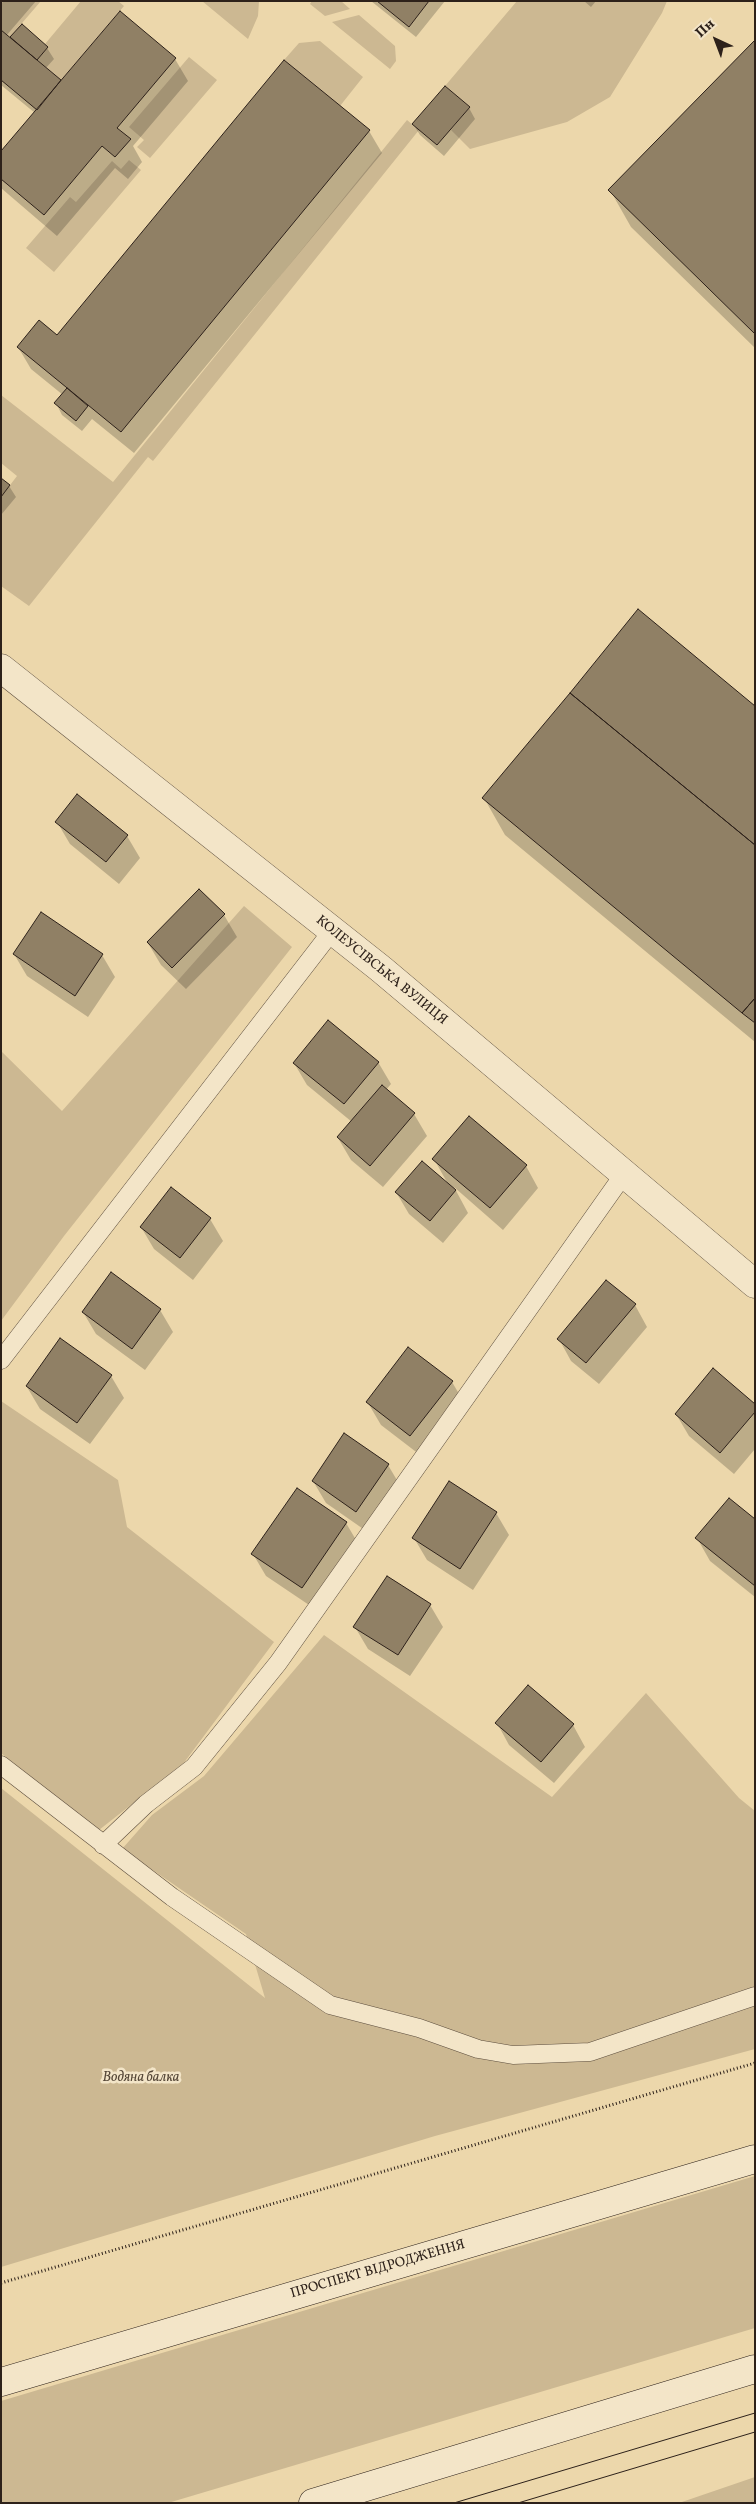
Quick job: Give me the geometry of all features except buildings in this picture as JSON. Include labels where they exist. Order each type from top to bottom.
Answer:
[{"type":"main road","name":"КОЛЕУСІВСЬКА ВУЛИЦЯ","points":[[1,668],[332,930],[755,1284]]},
{"type":"main road","name":"ПРОСПЕКТ ВІДРОДЖЕННЯ","points":[[1,2382],[755,2159]]},
{"type":"main road","points":[[313,2503],[755,2369]]},
{"type":"lane","points":[[1,1360],[332,930]]},
{"type":"lane","points":[[103,1845],[146,1804],[194,1767],[278,1663],[624,1174]]},
{"type":"lane","points":[[1,1765],[172,1897],[330,2005],[419,2028],[478,2049],[513,2055],[590,2052],[755,1996]]},
{"type":"path","points":[[1,2283],[755,2063]]},
{"type":"green space","points":[[4,1],[41,1],[10,37],[1,30],[1,4]]},
{"type":"green space","points":[[81,1],[118,1],[124,6],[61,80],[37,60],[48,47],[45,44]]},
{"type":"green space","points":[[202,1],[259,1],[258,16],[248,39]]},
{"type":"green space","points":[[312,1],[341,1],[350,9],[325,16],[310,4]]},
{"type":"green space","points":[[517,1],[667,1],[662,13],[610,97],[567,122],[470,149],[451,130],[470,107],[445,86]]},
{"type":"green space","points":[[359,15],[395,46],[396,61],[390,69],[332,22]]},
{"type":"green space","points":[[320,41],[363,77],[340,106],[284,60],[299,43]]},
{"type":"green space","points":[[189,57],[217,80],[150,158],[137,147],[144,140],[129,127]]},
{"type":"green space","points":[[407,120],[419,130],[153,461],[148,457],[29,606],[1,586],[1,497],[17,476],[1,463],[1,395],[113,482]]},
{"type":"green space","points":[[129,160],[141,170],[54,272],[26,248],[70,197],[76,202],[112,161],[121,169]]},
{"type":"green space","points":[[244,906],[292,947],[64,1236],[1,1321],[1,1051],[62,1111]]},
{"type":"green space","points":[[1,1401],[118,1480],[127,1527],[274,1642],[183,1764],[99,1830],[1,1753]]},
{"type":"green space","name":"Водяна балка","points":[[324,1635],[552,1797],[646,1693],[739,1798],[755,1811],[755,2049],[435,2136],[1,2267],[1,1788],[265,1998],[246,1934],[122,1849],[152,1815],[204,1776]]},
{"type":"green space","points":[[755,2176],[755,2328],[168,2503],[1,2503],[1,2401]]},
{"type":"green space","points":[[755,2477],[755,2503],[679,2503]]},
{"type":"tram line","points":[[454,2503],[755,2413]]},
{"type":"tram line","points":[[518,2503],[755,2432]]}]
